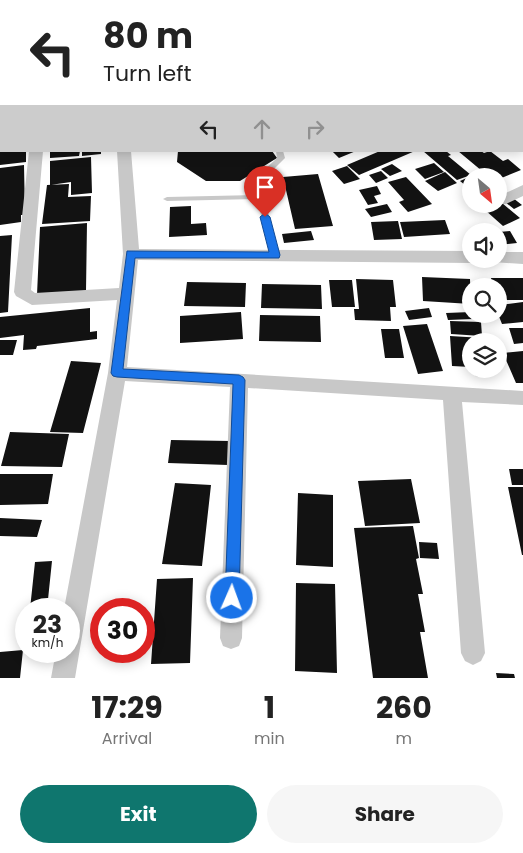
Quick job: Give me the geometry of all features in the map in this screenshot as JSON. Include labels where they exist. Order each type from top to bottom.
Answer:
[{"type":"street","points":[[36,152],[22,292],[32,298],[126,294]]},
{"type":"street","points":[[78,598],[117,373],[131,254],[124,152]]},
{"type":"street","points":[[508,198],[523,190]]},
{"type":"street","points":[[131,254],[462,258]]},
{"type":"street","points":[[507,258],[523,258]]},
{"type":"street","points":[[117,373],[523,398]]},
{"type":"street","points":[[231,638],[239,380]]},
{"type":"street","points":[[452,394],[473,652]]},
{"type":"street","points":[[63,678],[66,663]]},
{"type":"lane","points":[[275,255],[258,188],[260,178],[281,158],[278,152]]},
{"type":"lane","points":[[167,199],[261,197]]},
{"type":"building","points":[[0,152],[26,152],[26,162],[0,165]]},
{"type":"building","points":[[50,152],[80,152],[79,156],[50,158]]},
{"type":"building","points":[[82,152],[101,152],[101,154],[82,156]]},
{"type":"building","points":[[178,152],[273,152],[277,158],[240,181],[206,181],[177,162]]},
{"type":"building","points":[[333,152],[354,152],[339,158]]},
{"type":"building","points":[[378,152],[413,152],[359,175],[347,165]]},
{"type":"building","points":[[424,152],[447,152],[451,155],[448,156],[463,168],[462,178],[457,180]]},
{"type":"building","points":[[459,152],[491,152],[503,161],[508,159],[521,170],[508,175],[508,168],[478,168]]},
{"type":"building","points":[[91,157],[92,193],[71,195],[71,182],[50,185],[50,161]]},
{"type":"building","points":[[434,163],[444,172],[425,179],[415,169]]},
{"type":"building","points":[[392,164],[402,171],[390,176],[381,169]]},
{"type":"building","points":[[24,165],[25,215],[21,215],[21,222],[0,225],[0,168]]},
{"type":"building","points":[[347,166],[360,179],[344,184],[332,171]]},
{"type":"building","points":[[381,171],[388,178],[376,183],[369,175]]},
{"type":"building","points":[[445,172],[457,183],[438,191],[425,181]]},
{"type":"building","points":[[318,174],[333,226],[295,229],[283,177]]},
{"type":"building","points":[[406,177],[432,204],[408,212],[399,202],[404,200],[388,182]]},
{"type":"building","points":[[69,184],[68,197],[91,196],[90,221],[42,224],[47,185]]},
{"type":"building","points":[[377,186],[381,194],[374,196],[378,203],[368,205],[359,190]]},
{"type":"building","points":[[513,198],[522,205],[514,209],[508,204],[508,200]]},
{"type":"building","points":[[387,204],[392,212],[371,217],[365,209]]},
{"type":"building","points":[[191,206],[191,224],[206,223],[207,235],[169,237],[170,207]]},
{"type":"building","points":[[508,208],[520,218],[507,224],[500,223],[488,213],[507,213]]},
{"type":"building","points":[[445,220],[450,234],[404,237],[400,222]]},
{"type":"building","points":[[398,221],[402,239],[374,240],[371,222]]},
{"type":"building","points":[[87,223],[86,291],[37,295],[40,227]]},
{"type":"building","points":[[311,231],[314,240],[284,243],[282,234]]},
{"type":"building","points":[[507,231],[510,231],[517,243],[507,244]]},
{"type":"building","points":[[12,235],[8,312],[0,313],[0,236]]},
{"type":"building","points":[[422,277],[462,279],[462,303],[423,301]]},
{"type":"building","points":[[507,278],[523,278],[523,300],[507,300]]},
{"type":"building","points":[[356,279],[393,280],[396,307],[390,307],[391,321],[355,320],[354,309],[359,309]]},
{"type":"building","points":[[329,280],[352,280],[355,307],[332,307]]},
{"type":"building","points":[[187,282],[246,283],[245,307],[184,306]]},
{"type":"building","points":[[262,284],[321,285],[322,309],[261,308]]},
{"type":"building","points":[[523,302],[523,322],[502,324],[507,323],[507,304]]},
{"type":"building","points":[[90,308],[90,332],[97,331],[97,339],[37,346],[36,349],[23,350],[24,335],[0,338],[0,317]]},
{"type":"building","points":[[429,308],[432,317],[409,320],[405,311]]},
{"type":"building","points":[[241,312],[243,339],[180,343],[180,316]]},
{"type":"building","points":[[462,312],[462,319],[448,320],[446,313]]},
{"type":"building","points":[[260,315],[320,316],[321,342],[259,341]]},
{"type":"building","points":[[450,321],[481,323],[482,333],[451,334]]},
{"type":"building","points":[[427,324],[443,371],[418,374],[403,326]]},
{"type":"building","points":[[509,328],[523,328],[523,343],[514,344]]},
{"type":"building","points":[[381,329],[399,329],[404,358],[385,358]]},
{"type":"building","points":[[450,336],[462,337],[462,367],[452,366]]},
{"type":"building","points":[[0,340],[17,340],[13,355],[0,355]]},
{"type":"building","points":[[523,351],[523,383],[516,383],[507,362],[507,353]]},
{"type":"building","points":[[71,361],[101,363],[83,433],[50,432]]},
{"type":"building","points":[[10,432],[69,434],[62,467],[1,466]]},
{"type":"building","points":[[171,440],[230,441],[228,465],[168,463]]},
{"type":"building","points":[[509,469],[523,469],[523,485],[512,485]]},
{"type":"building","points":[[0,474],[53,474],[48,504],[0,505]]},
{"type":"building","points":[[411,479],[420,523],[365,526],[358,481]]},
{"type":"building","points":[[175,483],[211,485],[202,566],[162,564]]},
{"type":"building","points":[[508,487],[523,487],[523,555],[522,555]]},
{"type":"building","points":[[298,493],[333,495],[333,567],[296,565]]},
{"type":"building","points":[[0,518],[42,520],[37,537],[0,536]]},
{"type":"building","points":[[413,526],[419,558],[416,559],[423,594],[418,594],[425,632],[420,632],[428,678],[373,678],[354,528]]},
{"type":"building","points":[[419,542],[437,543],[439,559],[420,558]]},
{"type":"building","points":[[52,561],[48,598],[31,598],[35,562]]},
{"type":"building","points":[[193,578],[190,663],[151,664],[155,663],[157,579]]},
{"type":"building","points":[[296,583],[335,584],[337,673],[295,671]]},
{"type":"building","points":[[15,651],[15,663],[22,663],[20,678],[0,678],[0,652]]},
{"type":"building","points":[[496,673],[514,674],[515,678],[497,678]]},
{"type":"route","points":[[232,598],[239,380],[117,373],[131,254],[275,255],[265,217]]}]
